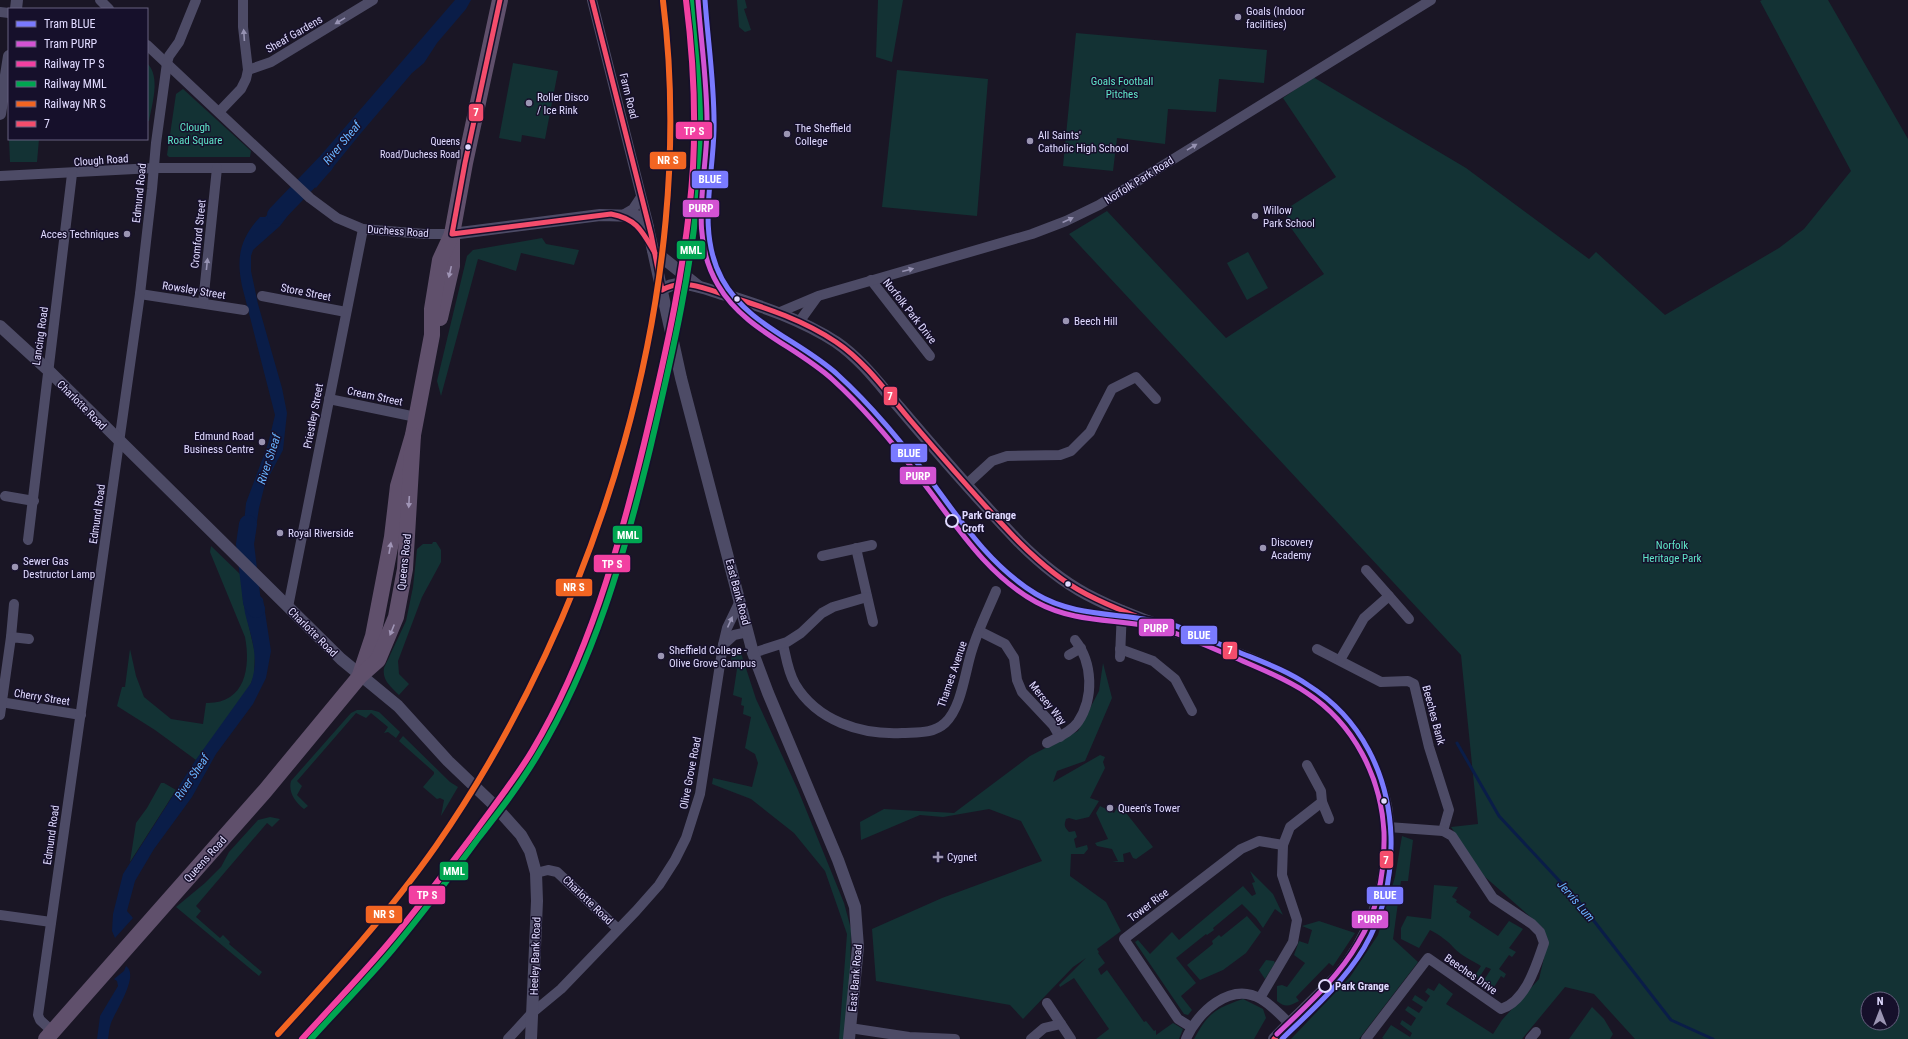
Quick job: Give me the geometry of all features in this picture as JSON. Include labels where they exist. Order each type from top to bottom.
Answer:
[{"type":"highway","name":"Queens Road","points":[[49,1035],[114,964],[132,941],[265,792],[360,676],[378,660],[396,617],[405,569],[413,435],[416,417],[432,335],[442,313],[452,266],[452,234],[465,163],[500,0]]},
{"type":"street","points":[[100,0],[108,8]]},
{"type":"street","name":"Edmund Road","points":[[49,1035],[38,1016],[120,442],[140,294],[156,143],[167,63],[169,56],[179,42],[196,0]]},
{"type":"street","points":[[219,112],[241,89],[246,79],[248,70],[243,27],[243,0]]},
{"type":"street","name":"Sheaf Gardens","points":[[248,70],[271,62],[373,0]]},
{"type":"street","name":"Farm Road","points":[[592,0],[651,234]]},
{"type":"street","name":"Norfolk Park Road","points":[[780,312],[818,296],[1032,234],[1066,221],[1099,205],[1431,0]]},
{"type":"street","name":"Duchess Road","points":[[148,45],[310,198],[337,218],[363,229],[425,234],[452,234],[494,230],[600,215],[621,216]]},
{"type":"street","points":[[0,114],[8,62]]},
{"type":"street","name":"Clough Road","points":[[0,176],[72,174],[154,168],[251,168]]},
{"type":"street","name":"Cromford Street","points":[[203,303],[217,168]]},
{"type":"street","name":"Lancing Road","points":[[28,540],[34,501],[48,370],[72,174]]},
{"type":"street","points":[[621,216],[633,209],[641,198]]},
{"type":"street","name":"East Bank Road","points":[[621,216],[637,216],[645,222],[651,234],[681,378],[753,653],[768,693],[838,860],[855,907],[858,946],[850,1034]]},
{"type":"street","name":"East Bank Road","points":[[621,216],[633,221],[643,231],[655,253]]},
{"type":"street","name":"Priestley Street","points":[[288,607],[363,229]]},
{"type":"street","points":[[655,253],[699,287]]},
{"type":"street","name":"Norfolk Park Drive","points":[[870,280],[930,356]]},
{"type":"street","points":[[662,290],[673,284],[699,287],[780,312],[838,344],[873,375],[967,484],[1021,544],[1041,562],[1084,592],[1122,610],[1268,667],[1299,683],[1331,707],[1346,721],[1361,741],[1370,758],[1383,792],[1387,812],[1388,827],[1386,866],[1379,900],[1364,938],[1338,974],[1274,1039]]},
{"type":"street","name":"Rowsley Street","points":[[140,294],[244,310]]},
{"type":"street","name":"Store Street","points":[[262,296],[346,312]]},
{"type":"street","points":[[798,322],[818,296]]},
{"type":"street","name":"Charlotte Road","points":[[0,326],[48,370],[265,586],[360,676],[398,706],[462,775],[506,818],[525,840],[530,851],[536,873],[548,870],[558,872],[618,929]]},
{"type":"street","points":[[967,484],[998,458],[1006,456],[1060,455],[1071,451],[1090,432],[1112,389],[1136,377],[1156,399]]},
{"type":"street","name":"Cream Street","points":[[329,398],[416,417]]},
{"type":"street","points":[[5,496],[34,501]]},
{"type":"street","points":[[822,556],[872,545]]},
{"type":"street","points":[[856,548],[873,622]]},
{"type":"street","points":[[1366,570],[1409,619]]},
{"type":"street","name":"Thames Avenue","points":[[783,644],[789,671],[795,684],[803,695],[823,713],[849,727],[870,732],[928,732],[937,729],[946,722],[953,711],[968,669],[972,650],[996,591]]},
{"type":"street","points":[[1340,660],[1364,618],[1389,596]]},
{"type":"street","points":[[753,653],[783,644],[801,633],[822,613],[833,607],[867,597]]},
{"type":"street","name":"Olive Grove Road","points":[[509,1039],[532,1013],[560,989],[659,885],[675,860],[686,838],[700,794],[723,646],[727,628],[740,600]]},
{"type":"street","points":[[0,716],[14,604]]},
{"type":"street","points":[[1122,610],[1120,653],[1153,662],[1174,679],[1192,711]]},
{"type":"street","points":[[723,646],[734,635],[748,632]]},
{"type":"street","name":"Mersey Way","points":[[979,632],[1005,644],[1014,658],[1017,680],[1022,692],[1053,725],[1060,737]]},
{"type":"street","points":[[10,637],[29,639]]},
{"type":"street","name":"Mersey Way","points":[[1047,742],[1060,737],[1078,723],[1088,701],[1089,681],[1087,665],[1078,644],[1069,655]]},
{"type":"street","name":"Beeches Bank","points":[[1317,649],[1380,682],[1408,681],[1414,684],[1429,747],[1449,810],[1443,831]]},
{"type":"street","name":"Cherry Street","points":[[1,702],[81,715]]},
{"type":"street","points":[[1307,765],[1321,791],[1322,802],[1329,819]]},
{"type":"street","points":[[1260,998],[1293,942],[1297,920],[1282,874],[1283,845],[1290,827],[1322,802]]},
{"type":"street","points":[[1388,827],[1443,831]]},
{"type":"street","name":"Beeches Drive","points":[[1366,1039],[1428,958],[1501,1009],[1511,1006],[1528,984],[1540,955],[1544,943],[1540,932],[1532,924],[1493,898],[1452,836],[1443,831]]},
{"type":"street","name":"Tower Rise","points":[[1191,1027],[1178,1019],[1124,939],[1241,849],[1259,841],[1283,845]]},
{"type":"street","name":"Heeley Bank Road","points":[[531,1039],[537,901],[536,873]]},
{"type":"street","points":[[0,915],[51,922]]},
{"type":"street","points":[[1186,1039],[1191,1027],[1206,1010],[1219,1000],[1236,995],[1260,998],[1289,1023]]},
{"type":"street","points":[[1047,1003],[1072,1039]]},
{"type":"street","points":[[1031,1039],[1044,1028],[1061,1024]]},
{"type":"street","points":[[850,1034],[955,1039]]},
{"type":"street","name":"Olive Grove Road","points":[[509,1039],[520,1036],[526,1039]]},
{"type":"green space","points":[[737,0],[745,0],[747,8],[744,9],[751,30],[745,32],[739,27]]},
{"type":"green space","points":[[878,0],[903,0],[892,62],[876,57]]},
{"type":"green space","name":"Norfolk Heritage Park","points":[[1828,0],[1908,139],[1908,1039],[1635,1039],[1594,994],[1565,987],[1522,1039],[1382,1038],[1391,1025],[1410,1037],[1412,1033],[1400,1024],[1402,1020],[1411,1026],[1416,1018],[1405,1010],[1408,1006],[1419,1013],[1423,1007],[1412,1000],[1415,995],[1426,1002],[1430,996],[1425,992],[1428,988],[1434,991],[1439,983],[1453,994],[1446,1004],[1493,1034],[1502,1020],[1539,979],[1548,941],[1543,928],[1484,876],[1451,827],[1478,824],[1461,655],[1069,234],[1107,211],[1226,338],[1324,274],[1286,221],[1291,206],[1336,177],[1283,98],[1313,77],[1466,168],[1589,259],[1596,252],[1665,315],[1779,248],[1804,229],[1851,171],[1760,1]]},
{"type":"green space","name":"Goals Football Pitches","points":[[1076,33],[1267,50],[1264,83],[1219,79],[1216,112],[1168,109],[1165,144],[1117,138],[1113,171],[1063,166]]},
{"type":"green space","name":"Roller Disco / Ice Rink","points":[[513,63],[558,71],[545,139],[522,135],[521,142],[499,138]]},
{"type":"green space","points":[[148,64],[154,76],[155,83],[149,121]]},
{"type":"green space","points":[[897,70],[988,79],[977,216],[882,207]]},
{"type":"green space","name":"Clough Road Square","points":[[183,89],[251,151],[250,157],[169,157],[167,155],[176,94]]},
{"type":"green space","points":[[9,140],[39,140],[37,162],[10,162]]},
{"type":"green space","points":[[542,238],[546,244],[579,250],[574,265],[521,253],[516,271],[478,259],[441,396],[437,381],[467,256],[473,250]]},
{"type":"green space","points":[[1248,252],[1268,288],[1247,300],[1227,263]]},
{"type":"green space","points":[[433,542],[436,542],[441,550],[441,562],[422,597],[398,661],[399,674],[409,684],[399,695],[386,680],[384,676],[384,668],[406,621],[413,587],[417,549],[423,544],[432,544]]},
{"type":"green space","points":[[211,546],[242,576],[243,601],[255,653],[254,676],[248,690],[196,760],[155,730],[117,706],[122,687],[125,687],[130,649],[136,676],[144,697],[171,719],[203,724],[206,703],[219,702],[237,691],[246,672],[247,649],[245,637],[210,552]]},
{"type":"green space","points":[[733,647],[740,650],[756,699],[798,790],[844,903],[851,929],[850,973],[844,1039],[839,1039],[847,934],[825,871],[794,833],[751,799],[712,784],[713,778],[752,787],[758,763],[755,754],[745,748],[751,717],[743,714],[744,706],[741,705],[742,698],[733,695],[737,669],[731,660]]},
{"type":"green space","points":[[1103,663],[1112,698],[1085,761],[1057,771],[1053,782],[1100,755],[1105,757],[1103,762],[1105,768],[1090,798],[1099,801],[1089,817],[1076,820],[1069,818],[1065,821],[1065,827],[1069,832],[1075,831],[1077,837],[1074,839],[1076,848],[1087,845],[1088,849],[1084,854],[1071,854],[1070,876],[1106,902],[1121,931],[1097,949],[1105,963],[1098,969],[1101,975],[1107,970],[1144,1022],[1146,1021],[1154,1031],[1156,1030],[1156,1035],[1173,1023],[1183,1029],[1179,1039],[1096,1039],[1109,1029],[1074,978],[1060,987],[1059,985],[1086,958],[1073,967],[1023,1019],[1010,1005],[876,981],[872,929],[942,898],[1042,861],[1021,821],[989,809],[943,817],[920,815],[861,840],[860,822],[884,809],[954,813],[1030,756],[1078,731],[1099,691]]},
{"type":"green space","points":[[357,710],[372,710],[379,712],[400,732],[396,738],[388,732],[384,733],[388,727],[371,713],[366,718],[356,713],[297,781],[302,786],[297,795],[308,806],[304,809],[291,793],[291,781],[351,713]]},
{"type":"green space","points":[[403,736],[450,782],[458,787],[441,816],[444,800],[440,798],[437,799],[423,787],[434,772],[399,741]]},
{"type":"green space","points":[[161,783],[164,783],[176,790],[130,862],[136,823],[147,808]]},
{"type":"green space","points":[[1119,804],[1153,847],[1136,859],[1133,858],[1130,852],[1123,854],[1124,862],[1112,862],[1118,861],[1112,849],[1097,846],[1095,843],[1108,839],[1096,813],[1100,806],[1114,813]]},
{"type":"green space","points":[[270,817],[280,819],[272,827],[267,823],[196,906],[201,911],[196,917],[220,938],[223,935],[230,942],[229,944],[262,972],[259,976],[176,907],[205,883],[221,867],[229,852],[258,820]]},
{"type":"green space","points":[[1402,836],[1413,840],[1408,881],[1401,881],[1393,939],[1418,962],[1359,1039],[1291,1039],[1350,977],[1378,935],[1395,877]]},
{"type":"green space","points":[[1250,871],[1273,894],[1283,915],[1275,909],[1263,928],[1256,918],[1242,904],[1213,928],[1214,930],[1207,935],[1206,934],[1176,958],[1196,983],[1181,996],[1192,1010],[1188,1015],[1184,1014],[1135,942],[1138,940],[1150,954],[1172,932],[1179,940],[1243,886],[1252,896],[1256,894],[1252,883],[1255,882]]},
{"type":"green space","points":[[1434,885],[1458,887],[1452,897],[1457,900],[1456,902],[1471,912],[1469,917],[1498,936],[1509,921],[1523,929],[1509,948],[1516,952],[1512,957],[1509,955],[1499,969],[1506,974],[1504,978],[1501,976],[1491,992],[1481,985],[1491,969],[1486,967],[1478,979],[1474,977],[1481,966],[1457,951],[1441,936],[1430,930],[1419,948],[1401,939],[1401,928],[1407,916],[1431,919]]},
{"type":"green space","points":[[1247,916],[1261,932],[1246,953],[1223,970],[1200,980],[1187,965],[1213,944],[1212,941],[1219,935],[1221,937]]},
{"type":"green space","points":[[1319,921],[1355,933],[1333,966],[1329,963],[1296,997],[1299,1001],[1290,1005],[1283,1005],[1277,1001],[1277,986],[1282,985],[1287,987],[1305,963],[1294,955],[1299,941],[1308,944],[1312,930],[1302,926]]},
{"type":"green space","points":[[1266,960],[1274,961],[1275,963],[1265,979],[1259,970]]},
{"type":"green space","points":[[1243,999],[1263,1009],[1266,1018],[1254,1039],[1194,1039],[1209,1017],[1226,1005]]},
{"type":"green space","points":[[1592,1007],[1604,1019],[1613,1034],[1610,1039],[1569,1039]]},
{"type":"water","points":[[455,0],[471,0],[466,9],[437,43],[424,63],[412,73],[316,188],[302,177]]},
{"type":"water","points":[[289,194],[298,202],[280,226],[253,250],[251,256],[251,271],[258,304],[282,388],[287,413],[283,450],[265,484],[259,508],[252,555],[242,544],[246,503],[268,444],[275,415],[242,286],[239,266],[241,249],[253,225],[260,217],[265,217]]},
{"type":"water","points":[[242,576],[263,599],[271,651],[266,678],[253,704],[216,754],[192,797],[154,849],[135,881],[127,911],[133,918],[115,938],[112,931],[113,914],[123,874],[195,761],[251,683],[254,674],[255,656],[245,613]]},
{"type":"water","points":[[126,966],[130,971],[130,977],[125,994],[111,1023],[108,1039],[97,1039],[100,1016],[118,986],[117,981],[114,979],[124,971]]},
{"type":"waterway","name":"River Sheaf","points":[[276,215],[325,164]]},
{"type":"waterway","name":"River Sheaf","points":[[248,524],[245,544],[252,602],[256,609]]},
{"type":"waterway","name":"Jervis Lum","points":[[1457,743],[1499,816],[1580,903],[1671,1020],[1713,1039]]},
{"type":"tram line","name":"PURP","points":[[698,0],[707,114],[706,149],[701,209],[704,248],[709,267],[718,285],[729,301],[756,326],[819,368],[845,391],[867,414],[899,452],[972,546],[1001,577],[1018,590],[1036,602],[1053,610],[1069,615],[1136,624],[1169,631],[1281,678],[1307,693],[1324,706],[1351,736],[1362,754],[1371,772],[1377,791],[1382,812],[1384,832],[1382,876],[1376,903],[1365,930],[1350,956],[1341,968],[1321,991],[1277,1034]]},
{"type":"tram line","name":"BLUE","points":[[705,0],[714,114],[713,149],[708,206],[710,243],[714,261],[722,279],[745,309],[760,321],[823,363],[851,387],[897,438],[929,478],[964,526],[990,556],[1019,583],[1052,602],[1070,608],[1087,612],[1159,621],[1176,626],[1282,670],[1327,698],[1357,731],[1369,750],[1378,770],[1385,792],[1391,837],[1390,866],[1382,908],[1371,935],[1356,961],[1326,996],[1282,1039]]},
{"type":"transit line","name":"7","points":[[500,0],[465,163],[452,234],[611,214],[627,219],[638,227],[655,253]]},
{"type":"transit line","name":"7","points":[[592,0],[651,234],[662,290],[670,286],[679,285],[705,288],[799,321],[824,334],[847,350],[867,369],[937,452],[991,512],[1019,542],[1051,571],[1086,594],[1123,611],[1241,655],[1279,672],[1313,694],[1343,721],[1368,755],[1384,801],[1388,824],[1385,870],[1377,903],[1365,933],[1348,962],[1323,992],[1274,1039]]},
{"type":"transit line","points":[[302,1039],[398,932],[441,878],[510,784],[532,751],[552,715],[585,641],[612,563],[634,484],[660,376],[681,272],[690,202],[694,146],[693,83],[686,0]]},
{"type":"transit line","points":[[278,1034],[340,966],[380,919],[436,846],[494,754],[545,655],[589,551],[624,443],[650,332],[666,221],[670,110],[663,1]]},
{"type":"rail line","name":"MML","points":[[311,1039],[404,936],[523,778],[557,720],[591,646],[618,568],[640,489],[674,344],[693,238],[700,167],[701,125],[699,62],[693,0]]},
{"type":"place","name":"Goals (Indoor facilities)","points":[[1238,17]]},
{"type":"place","name":"Roller Disco / Ice Rink","points":[[529,103]]},
{"type":"place","name":"The Sheffield College","points":[[787,134]]},
{"type":"place","name":"All Saints' Catholic High School","points":[[1030,141]]},
{"type":"place","name":"Queens Road/Duchess Road","points":[[468,147]]},
{"type":"place","name":"Willow Park School","points":[[1255,216]]},
{"type":"place","name":"Acces Techniques","points":[[127,234]]},
{"type":"place","name":"Beech Hill","points":[[1066,321]]},
{"type":"place","name":"Edmund Road Business Centre","points":[[262,442]]},
{"type":"place","name":"Park Grange Croft","points":[[952,521]]},
{"type":"place","name":"Royal Riverside","points":[[280,533]]},
{"type":"place","name":"Discovery Academy","points":[[1263,548]]},
{"type":"place","name":"Sewer Gas Destructor Lamp","points":[[15,567]]},
{"type":"place","name":"Sheffield College - Olive Grove Campus","points":[[661,656]]},
{"type":"place","name":"Queen's Tower","points":[[1110,808]]},
{"type":"place","name":"Cygnet","points":[[938,857]]},
{"type":"place","name":"Park Grange","points":[[1325,986]]}]
